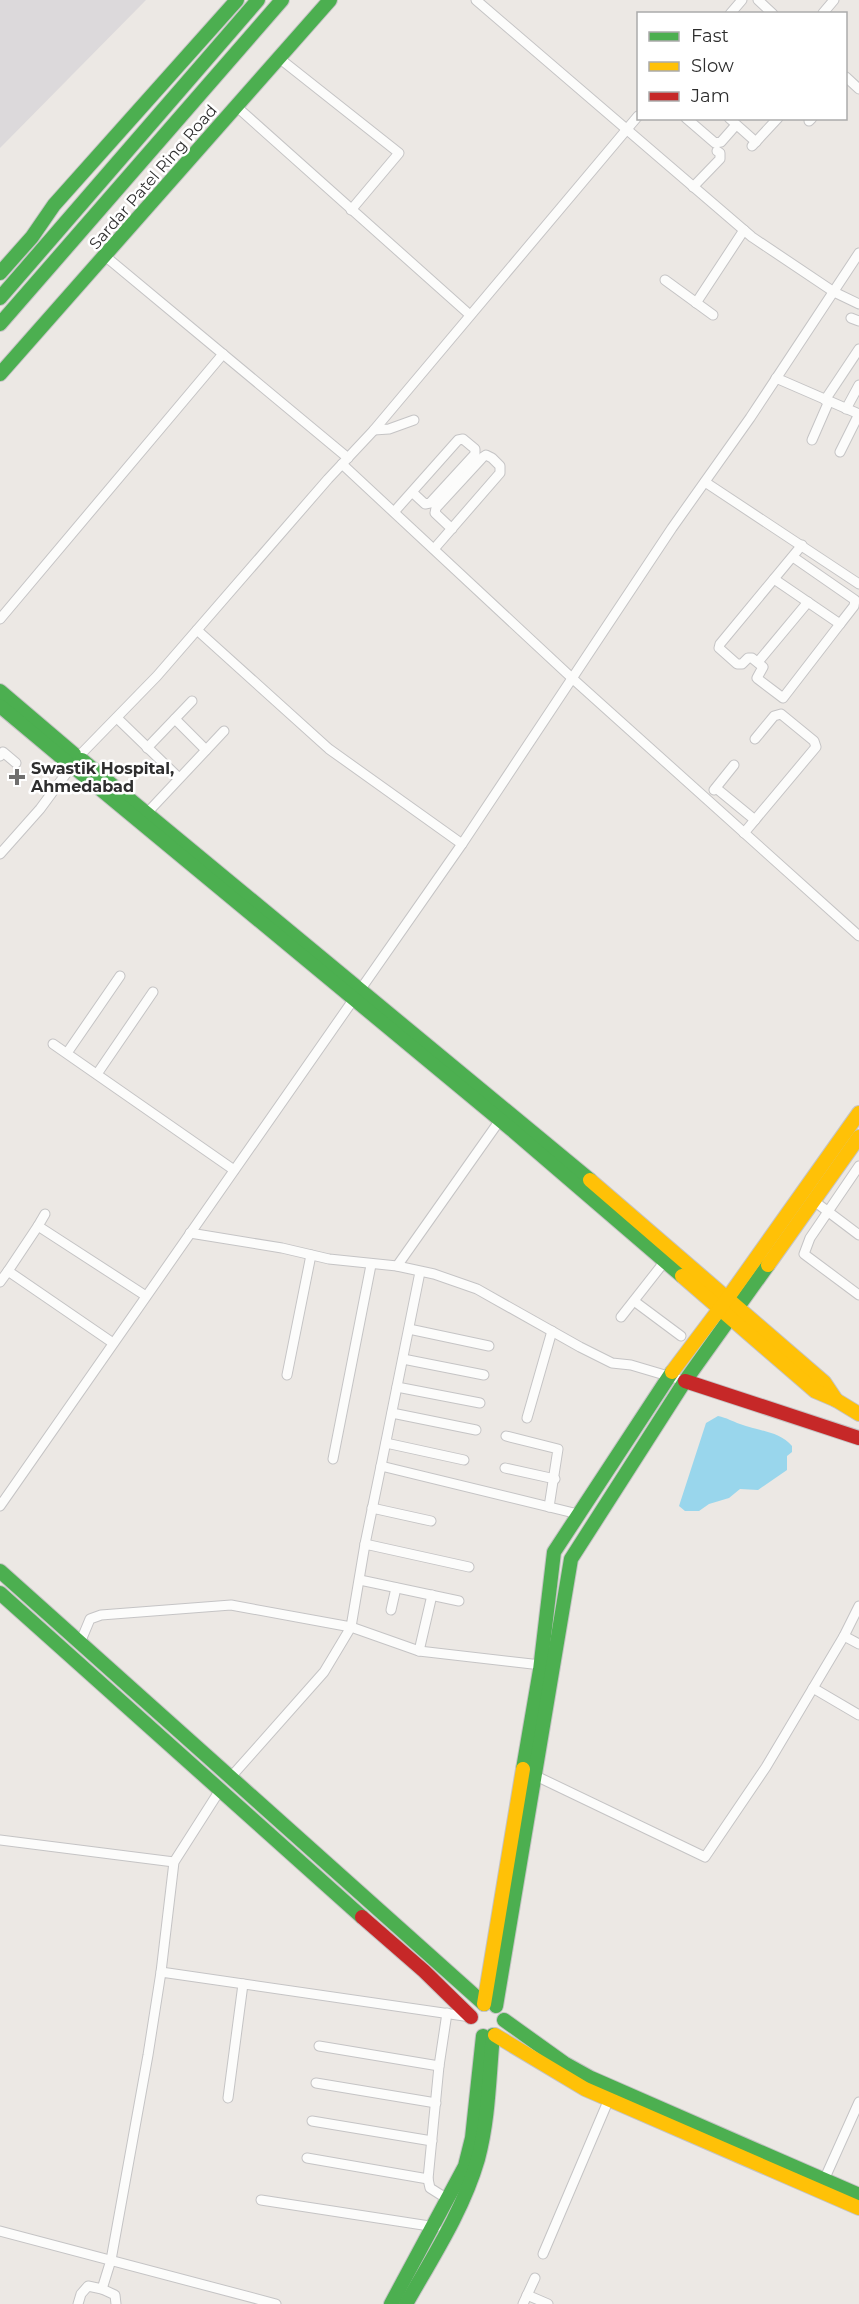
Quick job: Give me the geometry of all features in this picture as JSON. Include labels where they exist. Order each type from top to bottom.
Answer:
[{"type":"main road","points":[[0,273],[32,237],[54,205],[237,0]]},
{"type":"main road","points":[[0,298],[258,0]]},
{"type":"main road","name":"Sardar Patel Ring Road","points":[[0,324],[282,0]]},
{"type":"main road","name":"Sardar Patel Ring Road","points":[[0,374],[330,0]]},
{"type":"main road","points":[[0,691],[75,761],[357,993],[500,1120],[665,1261],[729,1307]]},
{"type":"main road","points":[[0,706],[147,813],[729,1307],[815,1391],[859,1414]]},
{"type":"main road","points":[[490,2005],[536,1776],[572,1559],[729,1307],[859,1113]]},
{"type":"main road","points":[[490,2005],[541,1665],[554,1552],[668,1377],[729,1307],[814,1201],[859,1137]]},
{"type":"main road","points":[[685,1381],[859,1438]]},
{"type":"main road","points":[[0,1571],[230,1778],[503,2014],[504,2020],[500,2031],[490,2035]]},
{"type":"main road","points":[[0,1593],[272,1838],[424,1971],[471,2017]]},
{"type":"main road","points":[[490,2005],[474,2010],[471,2017],[473,2028],[490,2035],[576,2084],[859,2208]]},
{"type":"main road","points":[[504,2020],[564,2063],[591,2078],[859,2195]]},
{"type":"main road","points":[[406,2304],[440,2227],[448,2199],[465,2166],[490,2035]]},
{"type":"main road","points":[[391,2304],[474,2170],[482,2141],[490,2035]]},
{"type":"street","points":[[476,0],[744,230],[834,292],[859,304]]},
{"type":"street","points":[[732,12],[742,0]]},
{"type":"street","points":[[758,0],[771,12]]},
{"type":"street","points":[[824,12],[834,0]]},
{"type":"street","points":[[279,58],[399,153],[351,210]]},
{"type":"street","points":[[847,80],[859,89]]},
{"type":"street","points":[[237,106],[470,315]]},
{"type":"street","points":[[0,853],[40,809],[75,761],[157,676],[374,430],[637,118]]},
{"type":"street","points":[[698,122],[715,143],[718,143],[733,122],[754,144],[776,120]]},
{"type":"street","points":[[693,187],[720,159],[720,153],[717,151]]},
{"type":"street","points":[[696,303],[744,230]]},
{"type":"street","points":[[0,1506],[462,844],[672,528],[859,253]]},
{"type":"street","points":[[105,256],[223,354],[345,461],[394,512],[573,679],[859,936]]},
{"type":"street","points":[[665,280],[713,315]]},
{"type":"street","points":[[812,440],[827,401],[859,349]]},
{"type":"street","points":[[0,619],[223,354]]},
{"type":"street","points":[[776,378],[859,414],[840,452]]},
{"type":"street","points":[[846,409],[859,385]]},
{"type":"street","points":[[374,430],[388,429],[414,420]]},
{"type":"street","points":[[394,512],[458,440],[463,439],[475,449],[475,454],[430,503],[425,504],[412,492]]},
{"type":"street","points":[[434,549],[452,529],[500,473],[500,466],[492,458],[483,457],[436,508],[435,513],[452,529]]},
{"type":"street","points":[[705,482],[859,584]]},
{"type":"street","points":[[793,557],[855,600],[854,606],[783,698],[758,680],[758,675],[763,669],[758,662],[751,657],[742,664],[737,664],[719,648],[802,545]]},
{"type":"street","points":[[774,579],[840,624]]},
{"type":"street","points":[[758,662],[808,602]]},
{"type":"street","points":[[197,630],[329,750],[462,844]]},
{"type":"street","points":[[147,748],[192,701]]},
{"type":"street","points":[[744,833],[816,747],[814,741],[781,714],[774,716],[755,739]]},
{"type":"street","points":[[117,718],[179,778]]},
{"type":"street","points":[[175,719],[206,750]]},
{"type":"street","points":[[147,813],[224,731]]},
{"type":"street","points":[[1,752],[15,763]]},
{"type":"street","points":[[707,799],[734,765]]},
{"type":"street","points":[[716,788],[755,820]]},
{"type":"street","points":[[67,1053],[120,976]]},
{"type":"street","points":[[97,1074],[153,992]]},
{"type":"street","points":[[53,1044],[234,1170]]},
{"type":"street","points":[[397,1266],[500,1120]]},
{"type":"street","points":[[859,1166],[810,1238],[804,1254],[859,1295]]},
{"type":"street","points":[[814,1201],[859,1234]]},
{"type":"street","points":[[0,1282],[45,1214]]},
{"type":"street","points":[[38,1226],[146,1296]]},
{"type":"street","points":[[190,1233],[434,1274],[477,1289],[612,1363],[631,1365],[685,1381]]},
{"type":"street","points":[[286,1375],[311,1255]]},
{"type":"street","points":[[621,1317],[665,1261]]},
{"type":"street","points":[[333,1459],[371,1265]]},
{"type":"street","points":[[8,1271],[113,1343]]},
{"type":"street","points":[[230,1778],[324,1672],[351,1627],[365,1544],[420,1272]]},
{"type":"street","points":[[634,1301],[681,1336]]},
{"type":"street","points":[[410,1329],[489,1346]]},
{"type":"street","points":[[526,1418],[552,1331]]},
{"type":"street","points":[[403,1359],[484,1375]]},
{"type":"street","points":[[397,1387],[480,1403]]},
{"type":"street","points":[[392,1413],[476,1430]]},
{"type":"street","points":[[506,1436],[558,1449],[549,1507]]},
{"type":"street","points":[[386,1443],[464,1460]]},
{"type":"street","points":[[381,1466],[578,1514]]},
{"type":"street","points":[[505,1468],[555,1479]]},
{"type":"street","points":[[372,1508],[431,1521]]},
{"type":"street","points":[[365,1544],[469,1567]]},
{"type":"street","points":[[360,1580],[459,1601]]},
{"type":"street","points":[[391,1610],[396,1588]]},
{"type":"street","points":[[419,1651],[432,1595]]},
{"type":"street","points":[[80,1642],[90,1618],[101,1615],[231,1605],[351,1627],[419,1651],[541,1665]]},
{"type":"street","points":[[536,1776],[705,1857],[766,1767],[844,1636],[859,1606]]},
{"type":"street","points":[[844,1636],[859,1644]]},
{"type":"street","points":[[813,1688],[859,1715]]},
{"type":"street","points":[[102,2289],[111,2260],[148,2055],[161,1972],[174,1862],[220,1790]]},
{"type":"street","points":[[0,1840],[174,1862]]},
{"type":"street","points":[[161,1972],[471,2017]]},
{"type":"street","points":[[228,2098],[243,1984]]},
{"type":"street","points":[[447,2013],[439,2066],[428,2179],[430,2188],[448,2199]]},
{"type":"street","points":[[319,2046],[439,2066]]},
{"type":"street","points":[[316,2083],[436,2103]]},
{"type":"street","points":[[543,2253],[609,2099]]},
{"type":"street","points":[[824,2180],[859,2102]]},
{"type":"street","points":[[312,2121],[432,2141]]},
{"type":"street","points":[[308,2158],[428,2179]]},
{"type":"street","points":[[261,2200],[440,2227]]},
{"type":"street","points":[[0,2232],[276,2304]]},
{"type":"street","points":[[535,2278],[525,2300],[548,2304]]},
{"type":"street","points":[[78,2304],[81,2294],[88,2286],[115,2295],[116,2304]]},
{"type":"shaded area","points":[[0,0],[146,0],[0,148]]},
{"type":"water","points":[[718,1416],[775,1434],[787,1441],[792,1446],[792,1452],[787,1456],[787,1470],[758,1490],[740,1489],[729,1498],[709,1504],[699,1511],[685,1511],[679,1506],[706,1423]]},
{"type":"traffic: fast","points":[[0,273],[32,237],[54,205],[237,0]]},
{"type":"traffic: fast","points":[[0,298],[258,0]]},
{"type":"traffic: fast","points":[[0,324],[282,0]]},
{"type":"traffic: fast","points":[[0,374],[330,0]]},
{"type":"traffic: fast","points":[[0,691],[74,754]]},
{"type":"traffic: fast","points":[[0,706],[67,762]]},
{"type":"traffic: fast","points":[[82,760],[590,1180]]},
{"type":"traffic: fast","points":[[75,768],[511,1129],[682,1276]]},
{"type":"traffic: fast","points":[[496,2006],[571,1559],[685,1381],[768,1265]]},
{"type":"traffic: fast","points":[[523,1769],[540,1670],[554,1552],[672,1372]]},
{"type":"traffic: fast","points":[[0,1571],[484,2004]]},
{"type":"traffic: fast","points":[[0,1593],[362,1917]]},
{"type":"traffic: fast","points":[[504,2020],[564,2063],[591,2078],[859,2195]]},
{"type":"traffic: fast","points":[[406,2304],[455,2216],[472,2178],[482,2144],[487,2113],[493,2035]]},
{"type":"traffic: fast","points":[[391,2304],[465,2166],[472,2138],[483,2036]]},
{"type":"traffic: slow","points":[[672,1372],[727,1299],[859,1113]]},
{"type":"traffic: slow","points":[[768,1265],[859,1137]]},
{"type":"traffic: slow","points":[[590,1180],[824,1382],[836,1400]]},
{"type":"traffic: slow","points":[[682,1276],[815,1391],[859,1414]]},
{"type":"traffic: slow","points":[[484,2004],[523,1769]]},
{"type":"traffic: slow","points":[[495,2035],[585,2089],[859,2208]]},
{"type":"traffic: jam","points":[[685,1381],[859,1438]]},
{"type":"traffic: jam","points":[[362,1917],[424,1971],[471,2017]]},
{"type":"place","name":"Swastik Hospital, Ahmedabad","points":[[17,777]]}]
